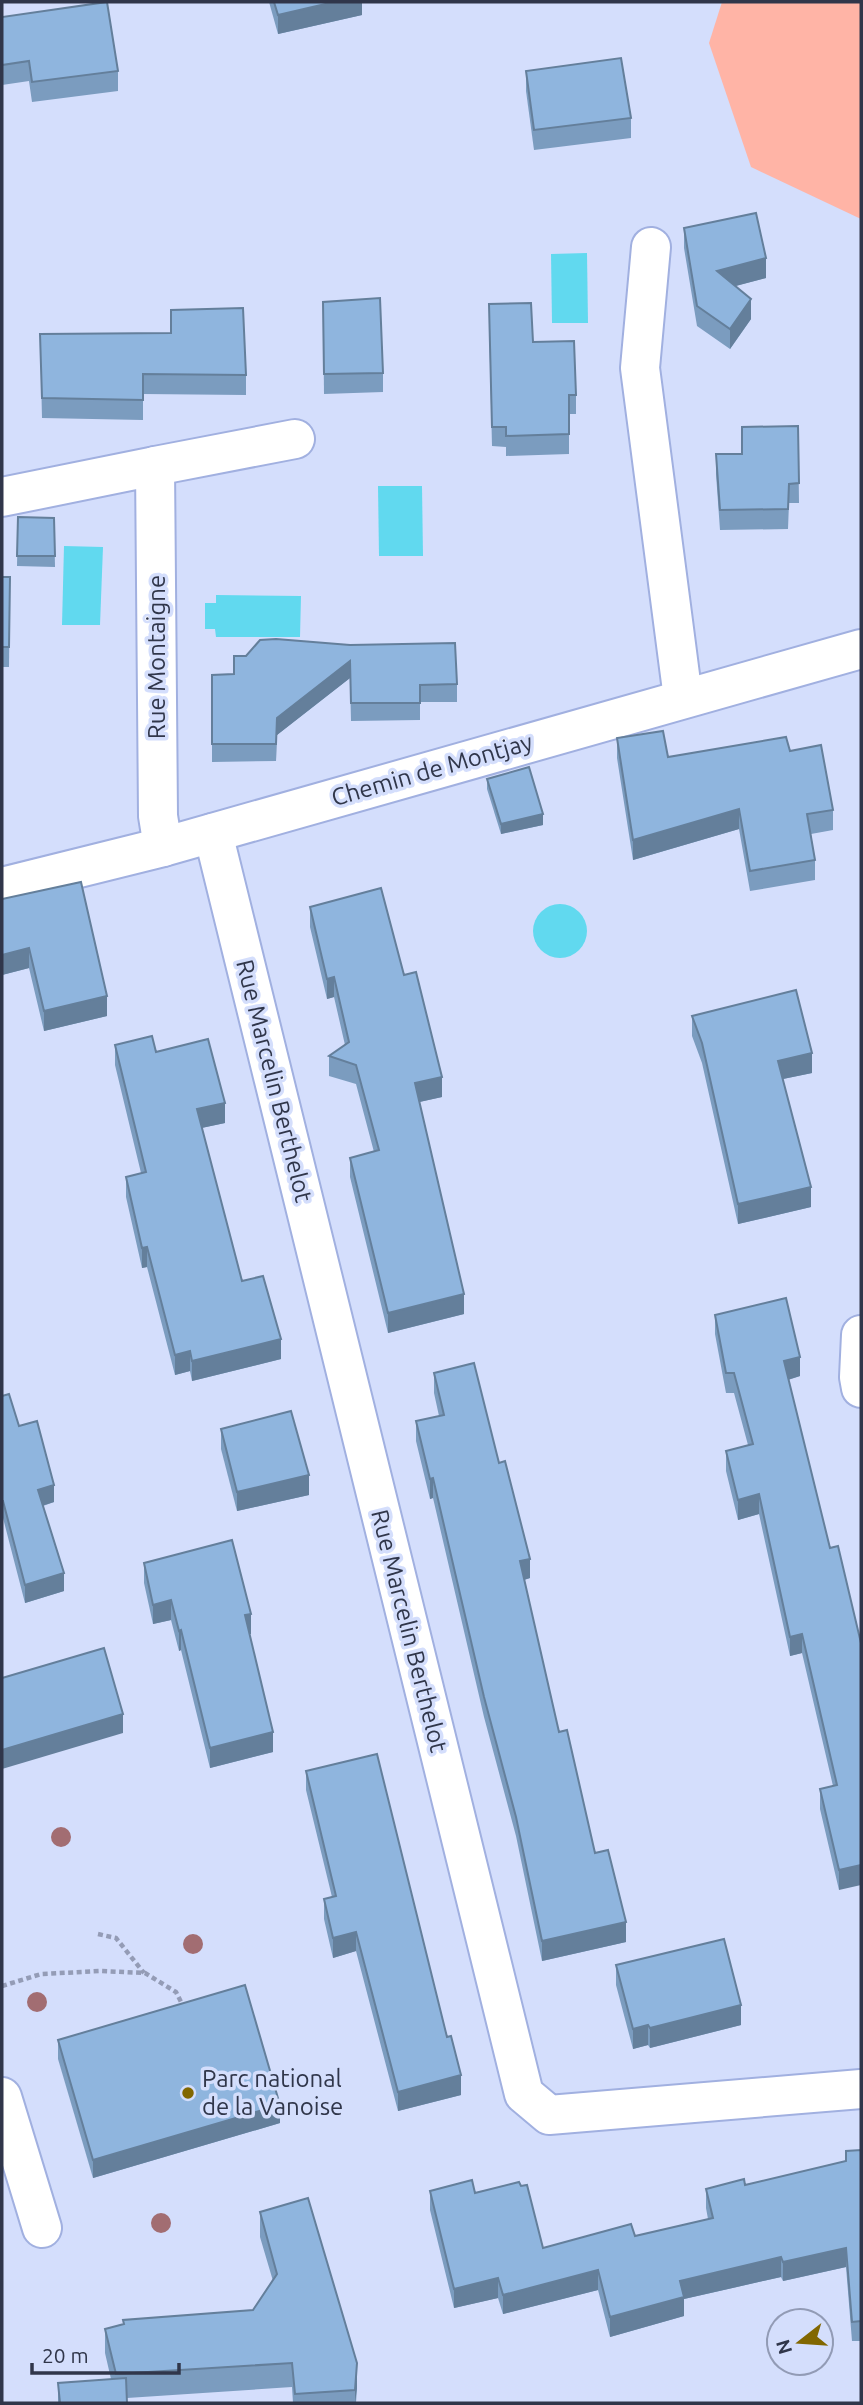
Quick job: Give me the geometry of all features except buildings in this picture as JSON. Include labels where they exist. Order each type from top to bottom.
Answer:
[{"type":"street","points":[[651,247],[640,368],[683,698]]},
{"type":"street","points":[[2,497],[295,439]]},
{"type":"street","name":"Rue Montaigne","points":[[155,466],[158,816],[163,847]]},
{"type":"street","name":"Chemin de Montjay","points":[[2,887],[163,847],[861,649]]},
{"type":"street","name":"Rue Marcelin Berthelot","points":[[213,833],[524,2094],[549,2115],[861,2089]]},
{"type":"street","points":[[861,1335],[861,1388]]},
{"type":"street","points":[[2,2097],[42,2228]]},
{"type":"path","points":[[98,1934],[116,1938],[145,1973],[176,1992],[186,2010]]},
{"type":"path","points":[[2,1986],[41,1974],[101,1971],[145,1973]]},
{"type":"shaded area","points":[[722,2],[861,2],[861,219],[751,167],[709,43]]},
{"type":"water","points":[[587,253],[588,323],[552,323],[551,254]]},
{"type":"water","points":[[378,486],[422,486],[423,556],[379,556]]},
{"type":"water","points":[[64,546],[103,547],[100,625],[62,625]]},
{"type":"water","points":[[216,595],[301,596],[300,637],[216,637],[215,629],[205,629],[205,603],[216,603]]},
{"type":"water","points":[[560,904],[579,912],[587,931],[579,950],[560,958],[541,950],[533,931],[541,912]]},
{"type":"place","name":"Parc national de la Vanoise","points":[[188,2093]]}]
